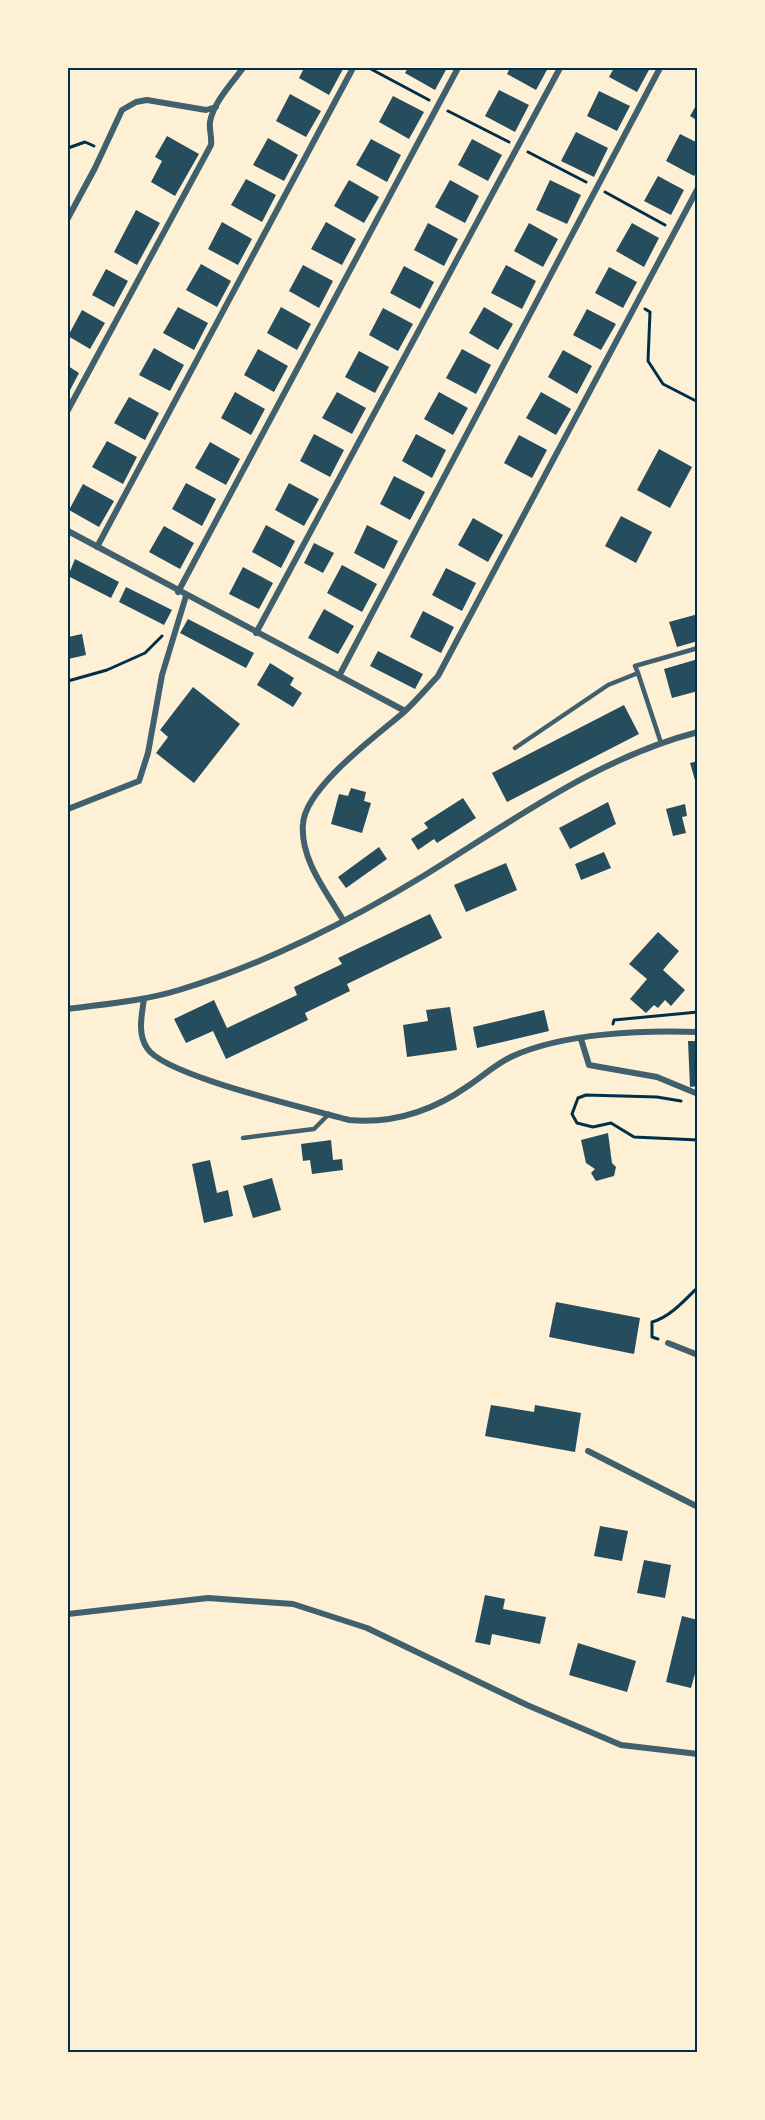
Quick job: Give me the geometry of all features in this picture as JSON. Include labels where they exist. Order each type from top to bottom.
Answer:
[{"type":"street","points":[[68,410],[211,145],[213,134],[209,123],[216,107],[243,68]]},
{"type":"street","points":[[97,547],[353,68]]},
{"type":"street","points":[[178,592],[458,68]]},
{"type":"street","points":[[256,633],[560,68]]},
{"type":"street","points":[[339,676],[660,68]]},
{"type":"street","points":[[68,218],[122,111],[136,102],[168,102],[206,110],[216,107]]},
{"type":"street","points":[[343,920],[311,866],[303,824],[314,794],[365,744],[405,711],[438,676],[698,188]]},
{"type":"street","points":[[68,531],[178,592],[405,711]]},
{"type":"street","points":[[68,809],[139,781],[147,753],[162,675],[186,596]]},
{"type":"street","points":[[68,1009],[144,999],[180,990],[281,952],[424,876],[542,800],[661,743],[698,732]]},
{"type":"street","points":[[144,999],[142,1037],[147,1049],[157,1059],[172,1067],[218,1082],[329,1114],[372,1122],[408,1117],[460,1091],[511,1057],[534,1047],[649,1030],[698,1032]]},
{"type":"street","points":[[582,1040],[589,1065],[657,1077],[698,1094]]},
{"type":"street","points":[[668,1343],[698,1355]]},
{"type":"street","points":[[588,1451],[698,1507]]},
{"type":"street","points":[[68,1614],[208,1598],[293,1604],[367,1628],[527,1705],[621,1745],[698,1754]]},
{"type":"lane","points":[[661,743],[635,666],[698,648]]},
{"type":"lane","points":[[515,748],[608,685],[638,673]]},
{"type":"lane","points":[[243,1138],[314,1129],[329,1114]]},
{"type":"path","points":[[369,68],[675,231]]},
{"type":"path","points":[[68,148],[85,142],[102,154]]},
{"type":"path","points":[[637,302],[650,312],[648,361],[663,384],[698,402]]},
{"type":"path","points":[[68,681],[107,670],[145,653],[158,638],[176,628]]},
{"type":"path","points":[[612,1035],[614,1020],[698,1012]]},
{"type":"path","points":[[688,1101],[657,1097],[586,1095],[579,1098],[572,1114],[577,1123],[593,1127],[611,1124],[634,1137],[698,1140]]},
{"type":"path","points":[[668,1343],[652,1337],[652,1322],[658,1321],[681,1304],[698,1287]]},
{"type":"building","points":[[304,68],[343,69],[329,95],[299,78]]},
{"type":"building","points":[[408,68],[447,68],[435,90],[405,73]]},
{"type":"building","points":[[510,68],[548,68],[536,90],[507,74]]},
{"type":"building","points":[[614,68],[650,68],[637,92],[609,77]]},
{"type":"building","points":[[499,90],[529,105],[515,132],[485,116]]},
{"type":"building","points":[[599,91],[630,106],[617,131],[587,116]]},
{"type":"building","points":[[290,94],[321,111],[306,137],[276,121]]},
{"type":"building","points":[[393,96],[424,112],[409,139],[379,122]]},
{"type":"building","points":[[698,102],[698,121],[690,116]]},
{"type":"building","points":[[576,132],[608,148],[594,177],[561,161]]},
{"type":"building","points":[[680,134],[698,143],[698,169],[694,176],[666,161]]},
{"type":"building","points":[[167,136],[199,154],[175,196],[151,182],[162,161],[155,157]]},
{"type":"building","points":[[268,138],[298,155],[284,181],[253,165]]},
{"type":"building","points":[[371,139],[401,155],[387,182],[356,165]]},
{"type":"building","points":[[472,139],[502,155],[488,181],[458,165]]},
{"type":"building","points":[[658,176],[684,190],[671,215],[644,201]]},
{"type":"building","points":[[246,179],[276,195],[262,222],[231,205]]},
{"type":"building","points":[[349,180],[379,197],[364,223],[334,206]]},
{"type":"building","points":[[450,180],[479,196],[465,223],[435,207]]},
{"type":"building","points":[[550,180],[581,195],[567,224],[536,210]]},
{"type":"building","points":[[136,210],[160,223],[137,265],[114,252]]},
{"type":"building","points":[[222,222],[252,239],[238,265],[208,249]]},
{"type":"building","points":[[326,222],[356,239],[342,265],[311,249]]},
{"type":"building","points":[[428,223],[458,239],[444,266],[414,250]]},
{"type":"building","points":[[529,223],[558,239],[543,267],[514,251]]},
{"type":"building","points":[[632,223],[659,238],[644,267],[616,251]]},
{"type":"building","points":[[201,264],[231,281],[217,307],[186,290]]},
{"type":"building","points":[[303,265],[333,281],[319,308],[289,291]]},
{"type":"building","points":[[506,265],[536,281],[522,309],[491,293]]},
{"type":"building","points":[[404,266],[434,282],[420,309],[390,293]]},
{"type":"building","points":[[609,267],[637,282],[623,308],[595,293]]},
{"type":"building","points":[[106,269],[128,281],[114,307],[92,295]]},
{"type":"building","points":[[178,307],[208,323],[194,350],[163,333]]},
{"type":"building","points":[[281,307],[311,324],[297,350],[267,333]]},
{"type":"building","points":[[484,307],[513,324],[498,350],[469,333]]},
{"type":"building","points":[[383,308],[413,324],[398,351],[369,335]]},
{"type":"building","points":[[587,309],[616,324],[601,350],[573,335]]},
{"type":"building","points":[[82,310],[105,323],[90,349],[68,336]]},
{"type":"building","points":[[154,348],[184,365],[170,391],[139,375]]},
{"type":"building","points":[[258,349],[288,366],[274,392],[244,375]]},
{"type":"building","points":[[462,349],[491,365],[476,394],[446,378]]},
{"type":"building","points":[[563,350],[592,366],[577,394],[548,377]]},
{"type":"building","points":[[359,351],[389,367],[375,393],[345,377]]},
{"type":"building","points":[[68,366],[79,373],[68,394]]},
{"type":"building","points":[[235,392],[265,409],[251,435],[221,418]]},
{"type":"building","points":[[337,392],[366,408],[352,434],[322,418]]},
{"type":"building","points":[[439,392],[468,408],[453,435],[424,419]]},
{"type":"building","points":[[541,392],[571,409],[556,435],[526,418]]},
{"type":"building","points":[[129,397],[159,413],[145,440],[114,423]]},
{"type":"building","points":[[314,434],[344,450],[330,477],[300,461]]},
{"type":"building","points":[[416,434],[446,450],[432,478],[402,461]]},
{"type":"building","points":[[519,435],[547,450],[532,478],[504,463]]},
{"type":"building","points":[[107,441],[137,457],[123,484],[92,467]]},
{"type":"building","points":[[210,442],[240,459],[226,485],[195,468]]},
{"type":"building","points":[[659,449],[692,467],[670,508],[637,490]]},
{"type":"building","points":[[394,476],[425,492],[410,520],[380,504]]},
{"type":"building","points":[[186,483],[216,499],[202,526],[172,509]]},
{"type":"building","points":[[289,483],[319,499],[304,526],[275,510]]},
{"type":"building","points":[[83,484],[114,501],[99,527],[69,510]]},
{"type":"building","points":[[621,516],[652,532],[636,563],[605,546]]},
{"type":"building","points":[[473,518],[503,535],[488,562],[458,545]]},
{"type":"building","points":[[266,525],[295,541],[281,568],[252,552]]},
{"type":"building","points":[[367,525],[398,541],[384,569],[354,553]]},
{"type":"building","points":[[164,526],[194,543],[180,569],[149,552]]},
{"type":"building","points":[[314,543],[334,553],[323,573],[304,563]]},
{"type":"building","points":[[75,559],[119,582],[111,598],[68,576]]},
{"type":"building","points":[[342,565],[377,584],[362,612],[327,593]]},
{"type":"building","points":[[243,567],[273,583],[259,609],[229,594]]},
{"type":"building","points":[[446,568],[476,583],[462,611],[432,595]]},
{"type":"building","points":[[126,587],[172,610],[164,625],[119,602]]},
{"type":"building","points":[[324,609],[354,626],[338,654],[308,638]]},
{"type":"building","points":[[423,611],[454,627],[441,653],[410,637]]},
{"type":"building","points":[[698,614],[698,641],[677,647],[669,622]]},
{"type":"building","points":[[188,619],[254,653],[246,668],[180,633]]},
{"type":"building","points":[[82,634],[86,655],[68,659],[68,637]]},
{"type":"building","points":[[378,651],[423,674],[415,689],[370,666]]},
{"type":"building","points":[[698,659],[698,691],[672,698],[664,669]]},
{"type":"building","points":[[270,663],[294,678],[290,685],[302,693],[293,707],[257,685]]},
{"type":"building","points":[[193,687],[240,724],[194,783],[156,753],[168,737],[160,730]]},
{"type":"building","points":[[624,705],[639,734],[507,802],[492,773]]},
{"type":"building","points":[[698,761],[698,787],[697,787],[690,763]]},
{"type":"building","points":[[351,788],[366,792],[364,801],[371,803],[362,833],[331,824],[339,794],[348,796]]},
{"type":"building","points":[[463,798],[476,818],[437,843],[434,839],[418,850],[411,839],[428,828],[424,823]]},
{"type":"building","points":[[608,802],[616,824],[570,849],[559,828]]},
{"type":"building","points":[[685,804],[687,816],[682,817],[686,833],[673,836],[666,809]]},
{"type":"building","points":[[379,847],[387,859],[346,888],[338,877]]},
{"type":"building","points":[[604,852],[611,868],[581,880],[575,864]]},
{"type":"building","points":[[506,863],[517,890],[466,912],[454,885]]},
{"type":"building","points":[[430,914],[442,938],[347,984],[350,991],[305,1013],[308,1020],[226,1059],[213,1031],[186,1043],[174,1019],[214,1000],[227,1028],[297,995],[294,987],[342,964],[338,958]]},
{"type":"building","points":[[658,932],[679,951],[663,970],[685,990],[671,1006],[665,1000],[658,1008],[654,1005],[646,1013],[630,999],[647,979],[629,964]]},
{"type":"building","points":[[450,1007],[457,1050],[407,1057],[403,1025],[428,1021],[426,1010]]},
{"type":"building","points":[[544,1010],[549,1031],[477,1048],[473,1027]]},
{"type":"building","points":[[688,1041],[698,1041],[698,1086],[690,1087]]},
{"type":"building","points":[[608,1133],[612,1163],[616,1167],[614,1176],[596,1181],[591,1173],[595,1169],[586,1163],[581,1140]]},
{"type":"building","points":[[331,1140],[333,1160],[342,1159],[343,1170],[312,1174],[310,1160],[303,1161],[301,1144]]},
{"type":"building","points":[[210,1160],[217,1193],[228,1190],[233,1216],[204,1223],[192,1164]]},
{"type":"building","points":[[272,1178],[281,1210],[253,1218],[243,1186]]},
{"type":"building","points":[[556,1302],[640,1318],[634,1354],[549,1337]]},
{"type":"building","points":[[491,1405],[534,1412],[535,1405],[581,1413],[575,1452],[485,1436]]},
{"type":"building","points":[[600,1526],[628,1531],[622,1561],[594,1556]]},
{"type":"building","points":[[644,1560],[671,1565],[665,1598],[637,1593]]},
{"type":"building","points":[[485,1595],[505,1599],[503,1609],[546,1617],[540,1644],[492,1634],[490,1645],[475,1642]]},
{"type":"building","points":[[682,1616],[698,1620],[698,1663],[691,1688],[666,1682]]},
{"type":"building","points":[[578,1643],[636,1661],[627,1692],[569,1675]]}]
